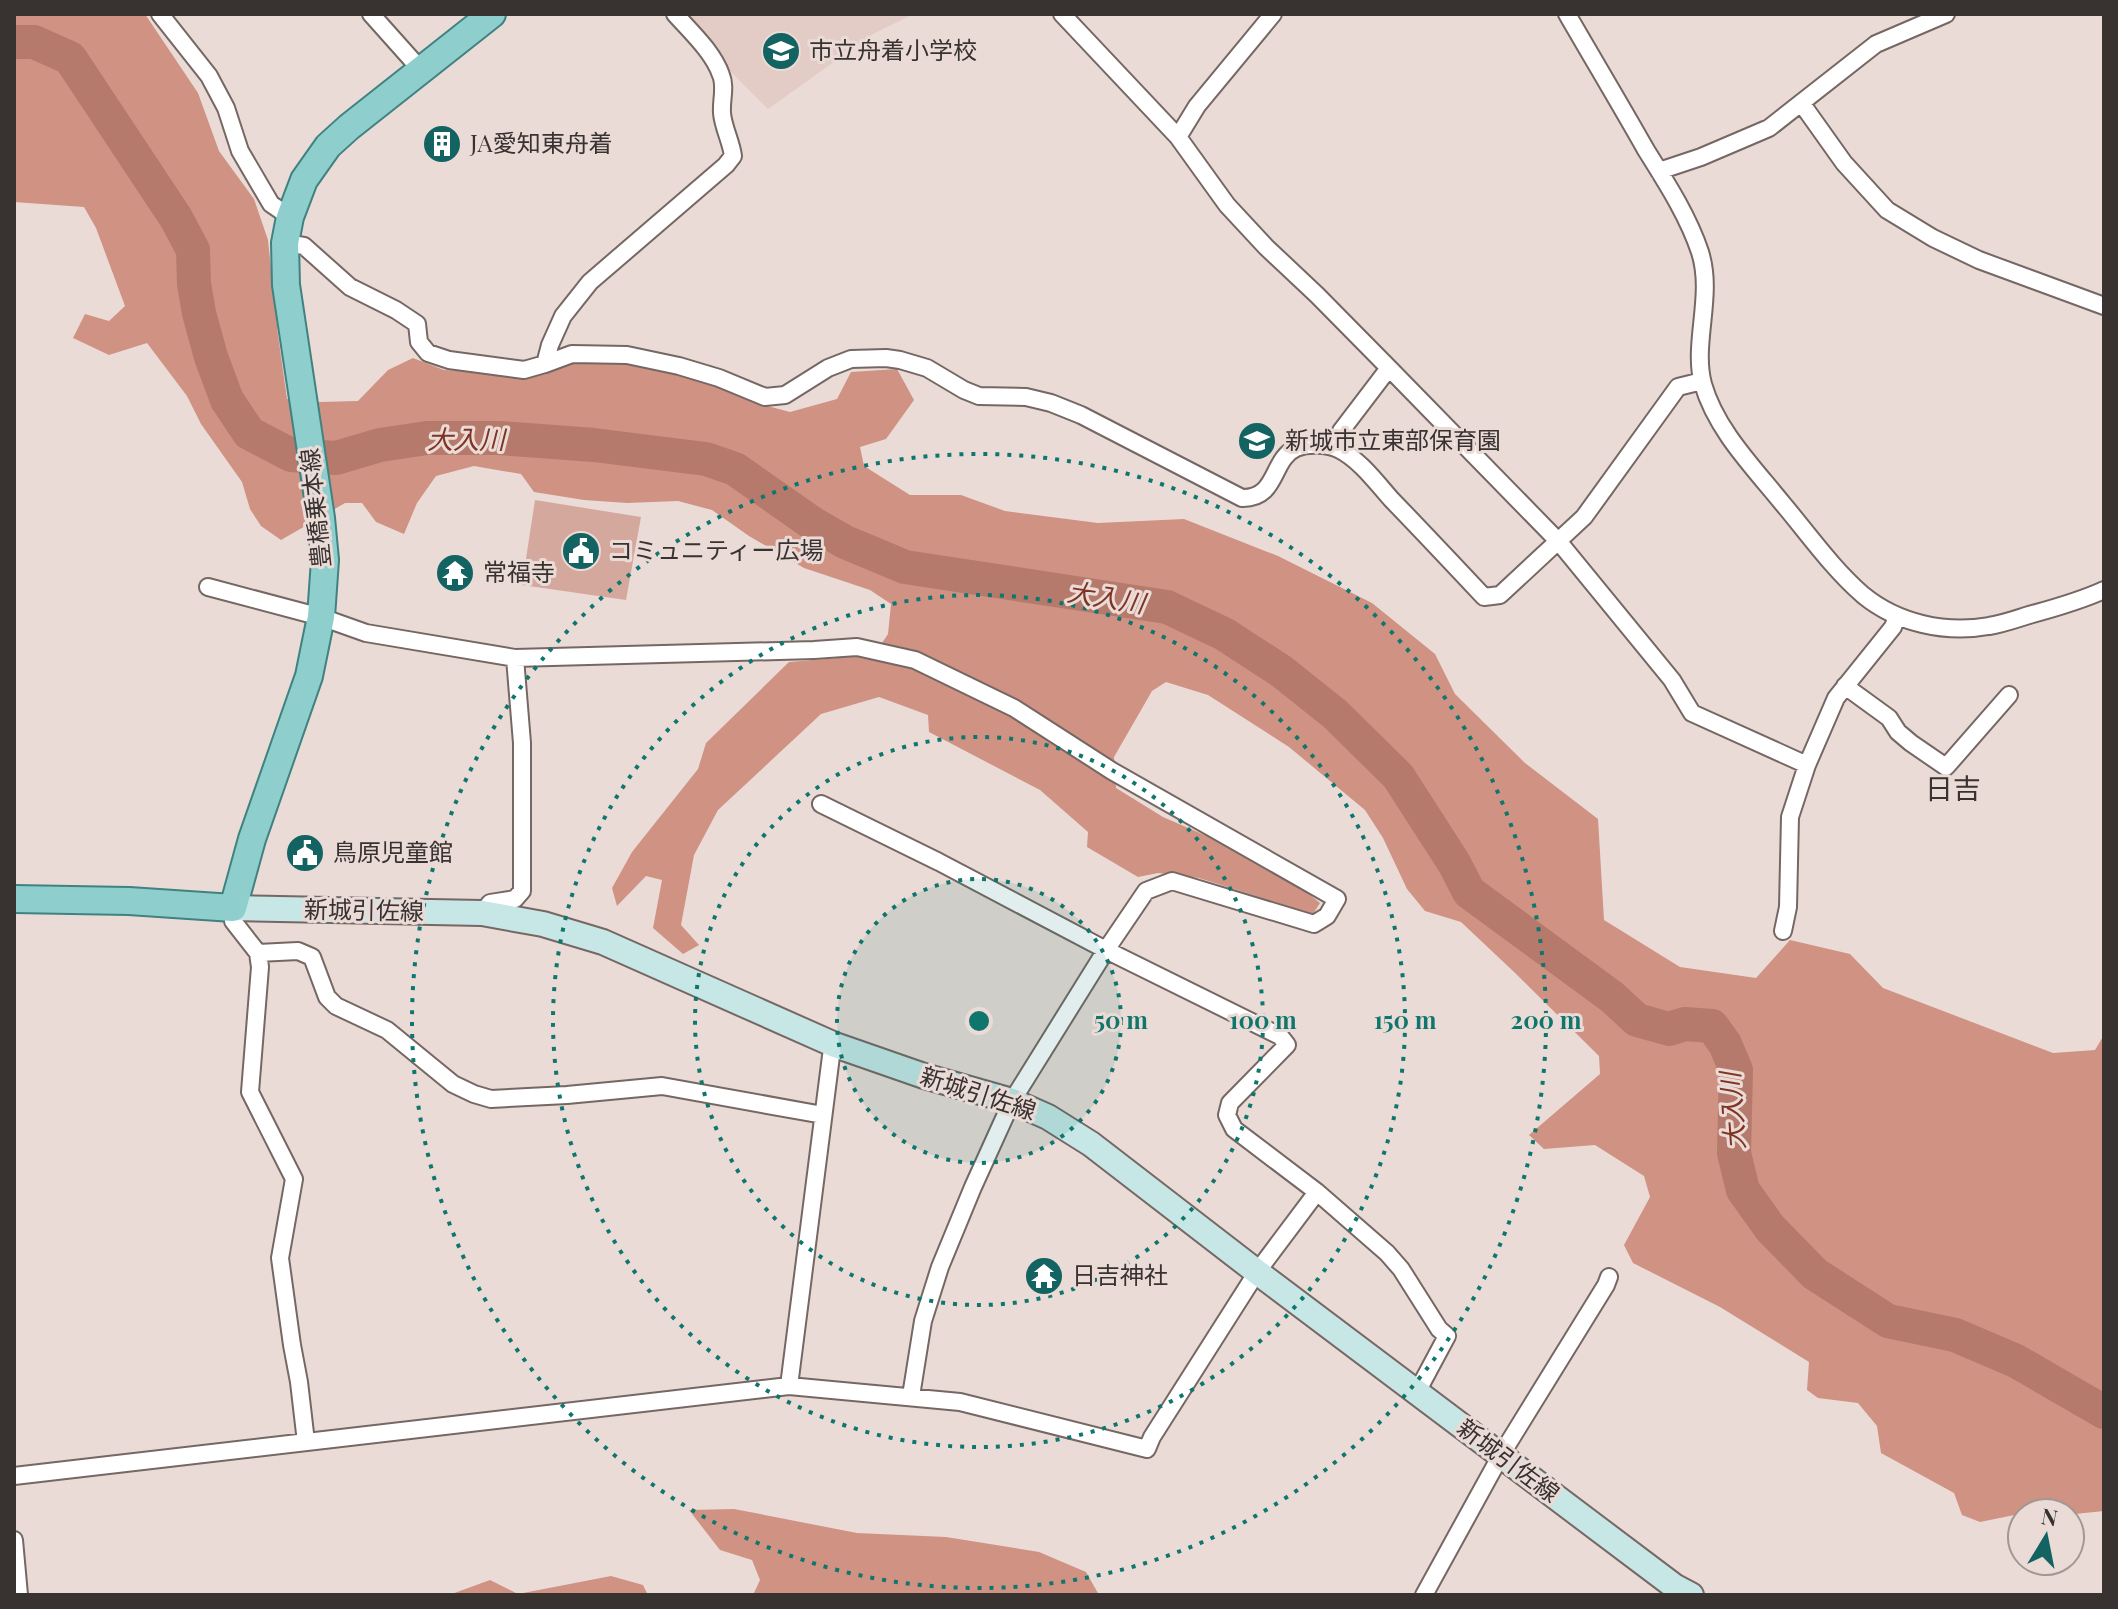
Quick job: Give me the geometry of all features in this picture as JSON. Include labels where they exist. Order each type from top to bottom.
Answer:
[{"type":"main road","name":"豊橋乗本線","points":[[233,908],[252,839],[309,676],[321,617],[325,560],[321,518],[286,285],[285,243],[290,217],[304,180],[328,146],[492,14]]},
{"type":"main road","points":[[14,899],[129,901],[233,908]]},
{"type":"main road","name":"新城引佐線","points":[[233,908],[482,913],[543,924],[603,942],[835,1045],[924,1076],[1012,1101],[1048,1117],[1091,1144],[1674,1586],[1691,1595]]},
{"type":"street","points":[[160,14],[209,76],[226,108],[240,151],[271,204],[290,217]]},
{"type":"street","points":[[371,14],[421,70]]},
{"type":"street","points":[[545,364],[563,316],[590,282],[733,156],[722,113],[722,75],[705,48],[675,14]]},
{"type":"street","points":[[1062,14],[1178,137],[1227,205],[1266,247],[1559,542],[1672,680],[1692,713],[1807,765]]},
{"type":"street","points":[[1178,137],[1197,106],[1273,14]]},
{"type":"street","points":[[1567,14],[1689,224],[1701,254],[1706,287],[1702,381],[1710,402],[1744,455],[1842,576],[1866,597],[1897,616],[1952,629],[1987,627],[2081,600],[2104,590]]},
{"type":"street","points":[[1659,171],[1769,128],[1876,44],[1946,14]]},
{"type":"street","points":[[1802,104],[1844,163],[1887,210],[1933,238],[1979,260],[2104,306]]},
{"type":"street","points":[[285,243],[304,246],[350,287],[417,324],[419,342],[428,353],[449,360],[524,370],[572,354],[627,355],[706,374],[765,397],[785,395],[828,368],[851,359],[900,360],[927,368],[979,396],[1026,397],[1071,411],[1242,498],[1253,499],[1265,491],[1288,452],[1299,446],[1337,448],[1365,471],[1484,597],[1500,595],[1559,542],[1584,517],[1678,387],[1702,381]]},
{"type":"street","points":[[1337,448],[1341,431],[1389,368]]},
{"type":"street","points":[[208,587],[321,617],[366,633],[515,658],[857,647],[915,660],[1014,708],[1112,771],[1337,899],[1327,916],[1314,924],[1172,881],[1146,891],[1012,1101],[940,1267],[923,1321],[911,1396]]},
{"type":"street","points":[[1783,931],[1788,907],[1790,817],[1807,765],[1836,698],[1893,627],[1897,616]]},
{"type":"street","points":[[482,913],[490,903],[515,899],[522,891],[522,743],[515,658]]},
{"type":"street","points":[[1845,686],[1889,718],[1898,732],[1911,743],[1946,767],[2009,695]]},
{"type":"street","points":[[821,804],[1280,1036],[1287,1045],[1230,1103],[1227,1115],[1234,1129],[1317,1192],[1387,1253],[1447,1336],[1417,1392]]},
{"type":"street","points":[[233,908],[233,921],[258,953],[260,967],[250,1092],[294,1179],[280,1258],[306,1442]]},
{"type":"street","points":[[258,953],[298,951],[312,957],[327,997],[336,1006],[387,1030],[453,1084],[491,1099],[662,1086],[823,1115]]},
{"type":"street","points":[[789,1386],[823,1115],[835,1045]]},
{"type":"street","points":[[14,1476],[789,1386],[960,1402],[1147,1449],[1257,1272],[1317,1192]]},
{"type":"street","points":[[1424,1595],[1501,1455],[1609,1277]]},
{"type":"street","points":[[14,1540],[19,1595]]},
{"type":"shaded area","points":[[14,14],[145,14],[198,93],[219,151],[254,199],[268,240],[287,399],[358,401],[388,370],[413,358],[444,370],[509,373],[550,359],[617,360],[714,379],[760,404],[790,412],[837,399],[851,372],[897,369],[914,400],[886,439],[860,447],[864,466],[910,495],[961,495],[1005,511],[1098,523],[1184,519],[1278,556],[1372,603],[1435,654],[1455,694],[1525,763],[1598,819],[1604,920],[1680,967],[1756,978],[1790,940],[1850,954],[1883,988],[2053,1053],[2095,1050],[2104,1035],[2104,1511],[2086,1513],[2086,1497],[2006,1497],[2006,1517],[1980,1522],[1962,1515],[1954,1493],[1881,1453],[1877,1426],[1858,1403],[1818,1398],[1807,1390],[1809,1362],[1720,1307],[1633,1263],[1624,1245],[1650,1197],[1644,1176],[1595,1145],[1544,1149],[1529,1135],[1600,1074],[1599,1056],[1461,922],[1425,911],[1407,889],[1383,838],[1365,810],[1289,747],[1208,695],[1166,682],[1152,691],[1114,757],[1116,788],[1163,817],[1209,837],[1294,882],[1320,903],[1313,914],[1199,878],[1158,873],[1138,877],[1087,847],[1088,832],[1040,790],[929,732],[928,715],[879,697],[821,714],[718,810],[694,855],[681,925],[699,945],[683,954],[653,928],[662,880],[646,876],[617,906],[612,888],[632,852],[698,769],[706,743],[789,662],[874,655],[888,634],[891,604],[870,590],[804,568],[712,510],[678,501],[627,503],[534,492],[521,474],[474,466],[436,476],[417,503],[404,534],[376,522],[362,503],[345,503],[281,540],[261,526],[250,509],[242,482],[201,424],[187,396],[147,343],[109,355],[73,338],[85,314],[109,321],[125,306],[96,228],[84,207],[14,202]]},
{"type":"shaded area","name":"市立舟着小学校","points":[[683,14],[914,14],[873,34],[768,109],[726,67]]},
{"type":"shaded area","name":"コミュニティー広場","points":[[535,500],[641,517],[626,600],[522,585]]},
{"type":"shaded area","points":[[734,1509],[857,1533],[946,1537],[1039,1552],[1086,1572],[1099,1595],[753,1595],[760,1580],[752,1560],[720,1550],[689,1510]]},
{"type":"shaded area","points":[[611,1576],[643,1585],[648,1595],[449,1595],[490,1580],[518,1594]]},
{"type":"waterway","name":"大入川","points":[[14,42],[34,42],[70,58],[176,218],[193,250],[194,284],[211,357],[227,400],[249,433],[291,455],[336,458],[380,445],[427,438],[499,438],[594,445],[706,459],[735,469],[812,523],[845,542],[905,567],[1167,607],[1224,634],[1281,671],[1335,714],[1398,776],[1469,892],[1612,997],[1637,1020],[1669,1029],[1685,1024],[1712,1026],[1725,1044],[1736,1070],[1734,1153],[1743,1190],[1770,1228],[1815,1274],[1888,1321],[1955,1335],[2016,1361],[2104,1412]]},
{"type":"place","name":"市立舟着小学校","points":[[781,51]]},
{"type":"place","name":"JA愛知東舟着","points":[[442,144]]},
{"type":"place","name":"新城市立東部保育園","points":[[1257,441]]},
{"type":"place","name":"コミュニティー広場","points":[[581,551]]},
{"type":"place","name":"常福寺","points":[[455,573]]},
{"type":"place","name":"鳥原児童館","points":[[305,853]]},
{"type":"place","name":"日吉神社","points":[[1044,1276]]},
{"type":"district","name":"日吉","points":[[1953,789]]}]
